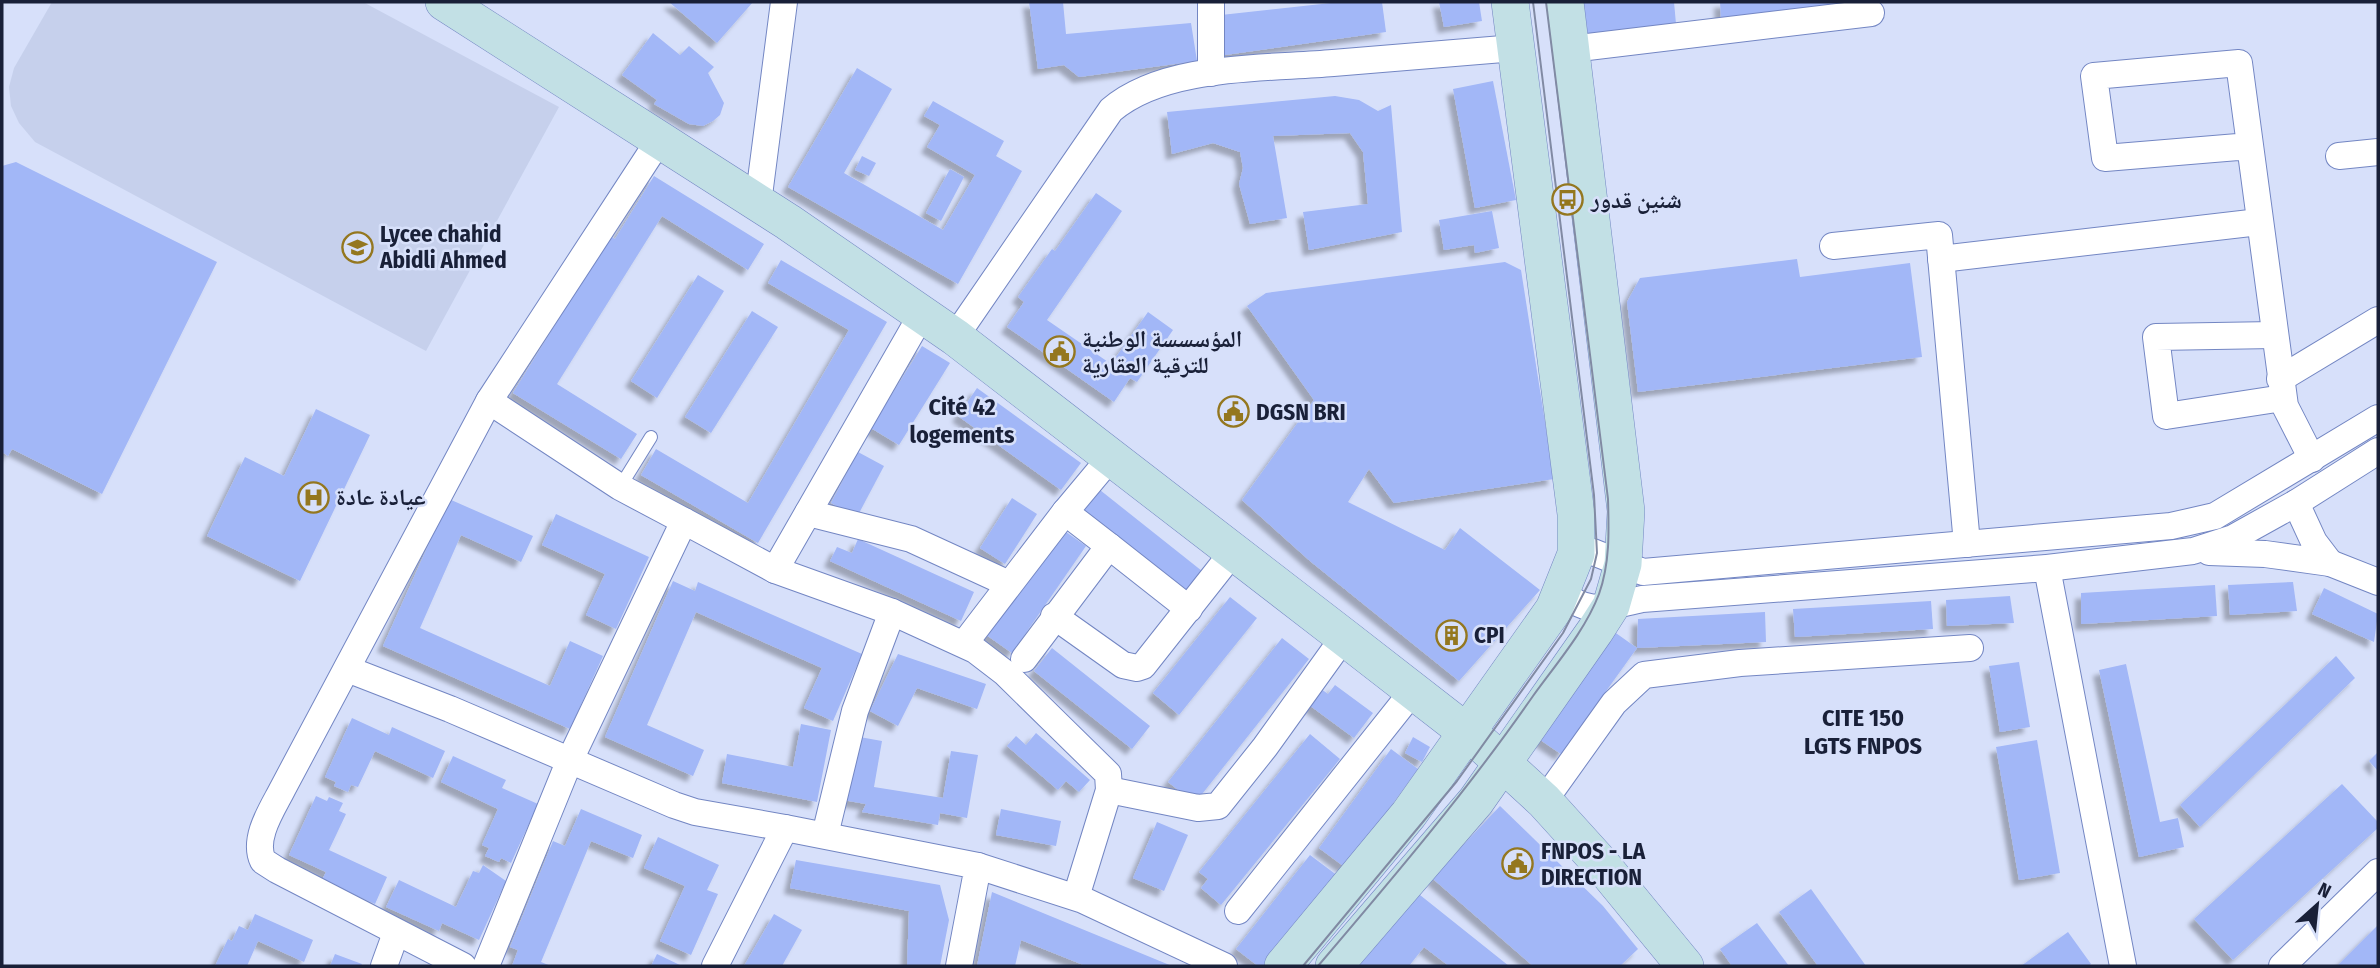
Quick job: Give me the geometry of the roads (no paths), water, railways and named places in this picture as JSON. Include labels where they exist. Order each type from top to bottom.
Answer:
[{"type":"street","points":[[444,2],[758,203],[955,337],[1344,637],[1503,762],[1544,801],[1685,966]]},
{"type":"street","points":[[758,203],[784,2]]},
{"type":"street","points":[[1211,73],[1212,2]]},
{"type":"street","points":[[1283,966],[1409,814],[1554,609],[1576,554],[1576,514],[1510,2]]},
{"type":"street","points":[[1334,966],[1476,801],[1611,606],[1623,564],[1626,511],[1565,2]]},
{"type":"street","points":[[1571,49],[1871,13]]},
{"type":"street","points":[[955,337],[1111,110],[1124,99],[1147,88],[1211,73],[1515,48]]},
{"type":"street","points":[[2250,146],[2105,158],[2094,76],[2239,63],[2250,146],[2259,222],[2282,388],[2312,459]]},
{"type":"street","points":[[463,966],[277,870],[261,856],[264,829],[283,788],[489,401],[659,142]]},
{"type":"street","points":[[2340,156],[2378,152]]},
{"type":"street","points":[[1941,259],[2259,222]]},
{"type":"street","points":[[1833,246],[1939,234],[1967,544]]},
{"type":"street","points":[[775,570],[922,314]]},
{"type":"street","points":[[2274,335],[2156,337],[2166,416],[2282,388],[2378,320]]},
{"type":"street","points":[[489,401],[620,487],[775,570],[892,612],[964,644],[1005,673],[1106,771],[1109,790],[1076,897]]},
{"type":"street","points":[[1576,554],[1593,552],[1643,572],[2171,526],[2215,516],[2378,418]]},
{"type":"street","points":[[2193,551],[2233,538],[2296,503],[2378,451]]},
{"type":"street","points":[[964,644],[1009,583],[1111,457]]},
{"type":"street","points":[[2296,503],[2314,542],[2330,563]]},
{"type":"street","points":[[1065,512],[1189,609]]},
{"type":"street","points":[[808,513],[911,539],[1009,583]]},
{"type":"street","points":[[486,966],[569,762],[684,521]]},
{"type":"street","points":[[1024,659],[1054,615],[1109,546]]},
{"type":"street","points":[[1561,590],[1580,606],[1591,609],[1642,599],[2047,568],[2193,551],[2265,554],[2330,563],[2378,582]]},
{"type":"street","points":[[1054,615],[1116,661],[1136,668],[1150,661],[1233,552]]},
{"type":"street","points":[[2047,568],[2123,966]]},
{"type":"street","points":[[825,835],[855,711],[892,612]]},
{"type":"street","points":[[1109,790],[1198,808],[1218,806],[1265,747],[1344,637]]},
{"type":"street","points":[[1544,801],[1614,703],[1644,675],[1662,670],[1740,663],[1970,648]]},
{"type":"street","points":[[347,670],[450,709],[569,762],[695,812],[978,866],[1076,897],[1224,966]]},
{"type":"street","points":[[1238,911],[1413,691]]},
{"type":"street","points":[[715,966],[785,828]]},
{"type":"street","points":[[959,966],[978,866]]},
{"type":"street","points":[[2282,966],[2378,872]]},
{"type":"street","points":[[383,966],[396,933]]},
{"type":"lane","points":[[620,487],[651,436]]},
{"type":"tram line","points":[[1303,966],[1457,781],[1563,633],[1591,579],[1597,553],[1594,495],[1533,2]]},
{"type":"tram line","points":[[1318,966],[1429,834],[1508,731],[1578,634],[1593,608],[1603,582],[1608,547],[1608,499],[1546,2]]},
{"type":"place","name":"شنين قدور","points":[[1568,200]]},
{"type":"place","name":"Lycee chahid Abidli Ahmed","points":[[357,247]]},
{"type":"place","name":"المؤسسسة الوطنية للترقية العقارية","points":[[1059,352]]},
{"type":"place","name":"DGSN BRI","points":[[1233,412]]},
{"type":"place","name":"عيادة عادة","points":[[313,497]]},
{"type":"place","name":"CPI","points":[[1451,635]]},
{"type":"place","name":"FNPOS - LA DIRECTION","points":[[1518,864]]},
{"type":"district","name":"Cité 42 logements","points":[[962,421]]},
{"type":"district","name":"CITE 150 LGTS FNPOS","points":[[1863,732]]}]
